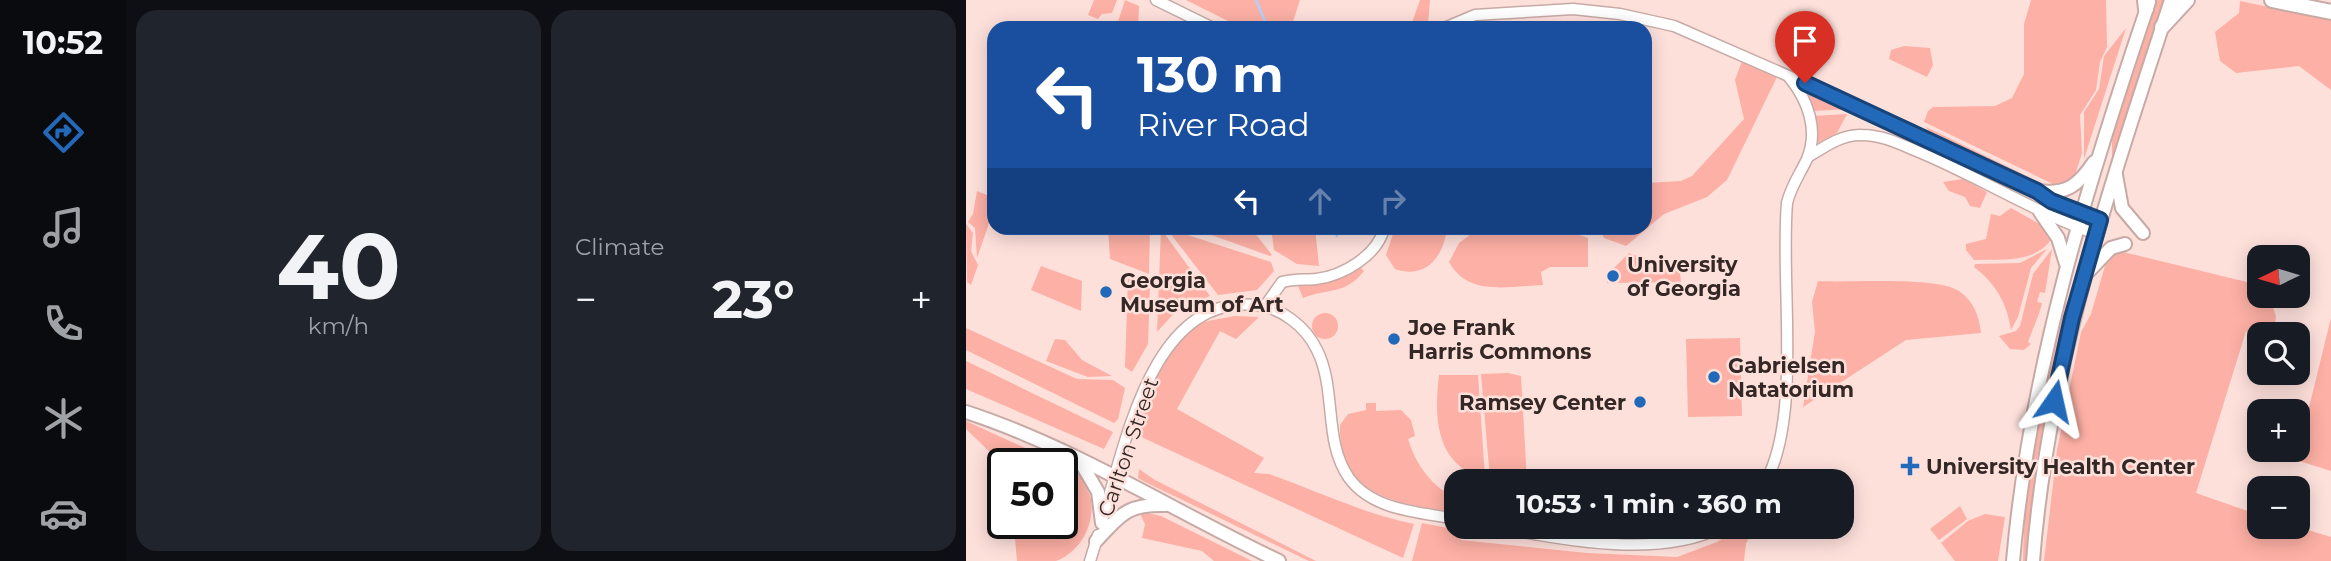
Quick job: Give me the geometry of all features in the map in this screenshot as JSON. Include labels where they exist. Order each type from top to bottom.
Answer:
[{"type":"highway","points":[[2162,27],[2187,0]]},
{"type":"highway","points":[[2272,0],[2331,12]]},
{"type":"main road","points":[[2033,561],[2058,379],[2100,220],[2171,0]]},
{"type":"main road","points":[[2013,561],[2027,438],[2049,330],[2077,228],[2147,3]]},
{"type":"main road","points":[[2037,191],[2057,192],[2074,187],[2101,153]]},
{"type":"main road","points":[[2116,171],[2122,208],[2143,233]]},
{"type":"main road","points":[[2040,212],[2058,238],[2066,266]]},
{"type":"main road","points":[[2084,276],[2110,248],[2125,244]]},
{"type":"main road","points":[[966,412],[1116,477],[1165,505],[1277,561]]},
{"type":"main road","points":[[1079,460],[1098,492],[1101,523]]},
{"type":"main road","points":[[1096,541],[1127,510],[1136,506],[1165,505]]},
{"type":"street","points":[[1156,0],[1199,21]]},
{"type":"street","points":[[1462,21],[1475,16],[1599,10],[1651,21]]},
{"type":"street","points":[[1652,21],[1674,26],[1787,74],[1910,129],[2037,191],[2051,201],[2100,220]]},
{"type":"street","points":[[1772,469],[1777,459],[1784,423],[1787,203],[1790,189],[1808,157],[1811,118],[1799,89],[1787,74]]},
{"type":"street","points":[[1808,157],[1836,140],[1860,134],[1882,137],[1959,169],[2040,212],[2096,234]]},
{"type":"street","points":[[1265,306],[1282,282],[1318,279],[1338,274],[1354,265],[1371,250],[1380,235]]},
{"type":"street","name":"Carlton Street","points":[[1090,561],[1139,402],[1158,362],[1193,321],[1228,305],[1265,306],[1297,324],[1317,351],[1325,371],[1338,456],[1350,479],[1365,494],[1381,503],[1444,516]]},
{"type":"street","points":[[1577,539],[1639,544],[1692,539]]},
{"type":"shaded area","points":[[1094,0],[1117,0],[1112,13],[1102,14],[1098,19],[1088,15]]},
{"type":"shaded area","points":[[1125,0],[1139,6],[1138,21],[1118,21]]},
{"type":"shaded area","points":[[1186,0],[1300,0],[1293,21],[1228,21]]},
{"type":"shaded area","points":[[1420,0],[1430,0],[1428,21],[1412,21]]},
{"type":"shaded area","points":[[2031,0],[2106,0],[2107,47],[2100,62],[2096,90],[2080,115],[2082,153],[2075,175],[2066,183],[2053,184],[1924,122],[1928,111],[1933,107],[1995,106],[2012,98],[2024,74],[2024,24]]},
{"type":"shaded area","points":[[2156,0],[2165,0],[2112,162],[2112,136]]},
{"type":"shaded area","points":[[2240,1],[2331,20],[2331,90],[2299,66],[2236,73],[2220,61],[2215,32],[2239,13]]},
{"type":"shaded area","points":[[2126,28],[2084,159],[2084,112],[2099,89],[2104,56]]},
{"type":"shaded area","points":[[1904,46],[1930,48],[1933,65],[1927,77],[1889,59],[1891,50]]},
{"type":"shaded area","points":[[1742,61],[1777,77],[1727,180],[1707,197],[1664,214],[1652,224],[1652,183],[1681,181],[1692,176],[1744,119],[1735,80]]},
{"type":"shaded area","points":[[1805,89],[1850,109],[1813,111]]},
{"type":"shaded area","points":[[1847,114],[1837,133],[1816,144],[1814,116]]},
{"type":"shaded area","points":[[1926,127],[2052,186],[2044,187],[1929,132]]},
{"type":"shaded area","points":[[1963,179],[1987,192],[1980,208],[1970,206],[1965,197],[1949,191],[1943,182]]},
{"type":"shaded area","points":[[977,191],[987,195],[987,229],[977,258],[975,228],[968,222],[973,214]]},
{"type":"shaded area","points":[[2011,208],[2043,226],[2053,237],[2046,246],[2028,256],[1974,260],[1966,250],[1966,244],[1986,239],[1991,214],[2000,216]]},
{"type":"shaded area","points":[[966,224],[973,233],[971,251],[978,265],[971,285],[967,282]]},
{"type":"shaded area","points":[[1108,235],[1150,235],[1149,274],[1110,259]]},
{"type":"shaded area","points":[[1161,235],[1165,235],[1210,296],[1179,308],[1157,332]]},
{"type":"shaded area","points":[[1171,235],[1188,235],[1271,262],[1274,271],[1257,290],[1218,295]]},
{"type":"shaded area","points":[[1212,235],[1256,235],[1272,255]]},
{"type":"shaded area","points":[[1272,235],[1316,235],[1319,266],[1297,264],[1274,250]]},
{"type":"shaded area","points":[[1393,235],[1446,235],[1438,256],[1425,268],[1406,272],[1395,269],[1386,255]]},
{"type":"shaded area","points":[[1470,235],[1579,235],[1588,238],[1588,267],[1550,267],[1541,272],[1543,285],[1478,285],[1457,273],[1449,262],[1459,243]]},
{"type":"shaded area","points":[[1603,235],[1639,235],[1626,246],[1604,238]]},
{"type":"shaded area","points":[[2047,249],[2031,268],[2018,317],[2011,330],[2007,311],[1999,295],[1974,267],[1975,264],[2020,263]]},
{"type":"shaded area","points":[[2052,249],[2045,293],[2040,292],[2037,302],[2042,303],[2028,342],[2031,344],[2024,350],[2010,349],[1999,336],[2016,331],[2020,326],[2033,274]]},
{"type":"shaded area","points":[[2123,252],[2247,282],[2247,308],[2273,308],[2275,322],[2247,322],[2247,331],[2196,493],[2247,511],[2247,539],[2310,539],[2310,531],[2331,537],[2331,561],[2044,561],[2057,450],[2081,332],[2091,314],[2105,266],[2111,256]]},
{"type":"shaded area","points":[[1629,253],[1680,272],[1681,282],[1607,283],[1607,275]]},
{"type":"shaded area","points":[[1041,266],[1082,281],[1081,311],[1031,290]]},
{"type":"shaded area","points":[[1361,268],[1364,271],[1357,279],[1336,290],[1303,298],[1298,286],[1331,282]]},
{"type":"shaded area","points":[[1128,278],[1150,286],[1148,344],[1132,372],[1125,367]]},
{"type":"shaded area","points":[[1818,281],[1912,282],[1947,286],[1959,291],[1972,304],[1981,333],[1906,340],[1803,407],[1815,332],[1812,302]]},
{"type":"shaded area","points":[[2067,290],[2066,315],[2036,463],[2027,561],[2023,561],[2032,458]]},
{"type":"shaded area","points":[[1325,313],[1334,317],[1338,326],[1334,335],[1325,339],[1316,335],[1312,326],[1316,317]]},
{"type":"shaded area","points":[[1234,316],[1259,317],[1236,339],[1220,331],[1177,409],[1264,458],[1254,473],[1269,474],[1359,508],[1414,524],[1403,558],[1137,435],[1158,374],[1174,344],[1196,325]]},
{"type":"shaded area","points":[[2331,318],[2331,471],[2302,462],[2310,462],[2310,403]]},
{"type":"shaded area","points":[[966,328],[1077,379],[1113,380],[1125,388],[1118,419],[1114,423],[966,350]]},
{"type":"shaded area","name":"Gabrielsen Natatorium","points":[[1740,338],[1742,416],[1688,417],[1686,339]]},
{"type":"shaded area","points":[[1055,339],[1065,340],[1082,360],[1112,376],[1088,377],[1046,361]]},
{"type":"shaded area","points":[[966,361],[1113,432],[1104,449],[966,389]]},
{"type":"shaded area","points":[[1508,373],[1521,376],[1526,469],[1489,469],[1481,374]]},
{"type":"shaded area","points":[[1439,375],[1478,375],[1484,469],[1464,469],[1447,451],[1438,423]]},
{"type":"shaded area","points":[[1366,403],[1376,403],[1376,411],[1401,410],[1411,420],[1415,436],[1408,439],[1415,458],[1432,481],[1444,491],[1444,511],[1395,500],[1377,493],[1361,483],[1350,469],[1342,450],[1340,425],[1348,414],[1366,410]]},
{"type":"shaded area","points":[[966,421],[1025,448],[987,449],[966,429]]},
{"type":"shaded area","points":[[1139,469],[1155,480],[1316,561],[1309,561],[1143,481],[1138,478]]},
{"type":"shaded area","points":[[1078,474],[1081,476],[1092,509],[1088,528],[1079,544],[1065,557],[1056,561],[1017,561],[1015,539],[1078,539]]},
{"type":"shaded area","points":[[1960,506],[1967,519],[1939,540],[1930,529]]},
{"type":"shaded area","points":[[1143,512],[1161,516],[1252,561],[1214,561],[1202,551],[1142,538],[1145,524],[1141,516]]},
{"type":"shaded area","points":[[1985,514],[2005,517],[1998,561],[1955,561],[1941,543],[1968,521]]},
{"type":"shaded area","points":[[1422,523],[1444,527],[1444,539],[1587,553],[1677,557],[1722,539],[1749,539],[1744,561],[1412,561]]},
{"type":"waterway","points":[[1256,0],[1265,21]]},
{"type":"place","name":"University of Georgia","points":[[1613,276]]},
{"type":"place","name":"Georgia Museum of Art","points":[[1106,292]]},
{"type":"place","name":"Joe Frank Harris Commons","points":[[1394,339]]},
{"type":"place","name":"Gabrielsen Natatorium","points":[[1714,377]]},
{"type":"place","name":"Ramsey Center","points":[[1640,402]]},
{"type":"place","name":"University Health Center","points":[[1910,466]]},
{"type":"route","points":[[1805,83],[1910,129],[2037,191],[2051,201],[2100,220],[2072,318],[2054,401]]}]
